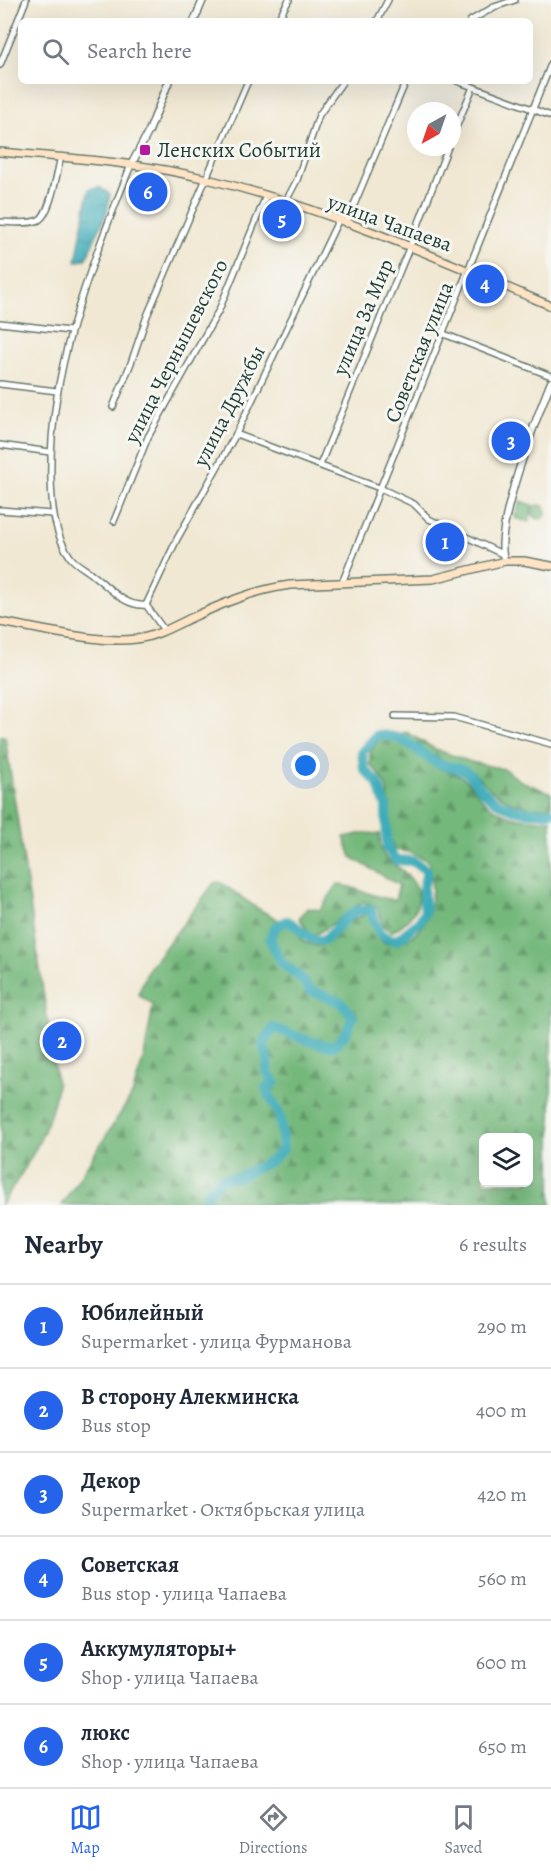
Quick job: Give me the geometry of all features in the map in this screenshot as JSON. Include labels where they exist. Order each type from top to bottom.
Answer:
[{"type":"main road","name":"улица Чапаева","points":[[0,152],[131,165],[206,178],[266,196],[411,246],[551,306]]},
{"type":"main road","points":[[0,622],[110,639],[136,639],[164,630],[251,592],[290,585],[433,579],[504,558],[551,566]]},
{"type":"street","points":[[19,18],[26,0]]},
{"type":"street","points":[[195,18],[203,0]]},
{"type":"street","points":[[279,18],[290,0]]},
{"type":"street","points":[[379,18],[388,0]]},
{"type":"street","points":[[475,18],[494,7],[515,0]]},
{"type":"street","points":[[0,65],[18,20]]},
{"type":"street","name":"Советская улица","points":[[342,583],[382,489],[551,64]]},
{"type":"street","points":[[164,630],[146,605],[138,606],[115,595],[72,559],[58,534],[52,514],[50,452],[57,391],[70,331],[131,165],[149,131],[168,84]]},
{"type":"street","points":[[113,407],[147,315],[247,84]]},
{"type":"street","points":[[285,203],[297,180],[319,115],[341,84]]},
{"type":"street","name":"улица Дружбы","points":[[146,605],[177,539],[236,434],[342,222],[405,84]]},
{"type":"street","points":[[465,84],[551,116]]},
{"type":"street","points":[[461,115],[473,87]]},
{"type":"street","name":"улица За Мир","points":[[320,465],[411,246],[445,156]]},
{"type":"street","points":[[0,222],[29,222],[39,219],[47,211],[61,157]]},
{"type":"street","name":"улица Чернышевского","points":[[114,520],[148,437],[219,310],[266,196]]},
{"type":"street","points":[[0,322],[70,331]]},
{"type":"street","points":[[444,334],[551,376]]},
{"type":"street","points":[[236,434],[382,489],[414,504],[429,519],[504,558],[504,529],[519,465],[551,382]]},
{"type":"street","points":[[0,384],[57,391]]},
{"type":"street","points":[[0,445],[50,452]]},
{"type":"street","points":[[0,510],[52,514]]},
{"type":"street","points":[[395,716],[454,717],[551,744]]},
{"type":"green space","points":[[520,501],[533,505],[529,522],[515,518]]},
{"type":"green space","points":[[539,505],[544,507],[546,512],[544,517],[539,519],[534,517],[532,512],[534,507]]},
{"type":"green space","points":[[406,732],[435,749],[471,762],[504,769],[521,781],[551,793],[551,807],[531,808],[510,802],[492,791],[473,772],[436,758],[400,734]]},
{"type":"green space","points":[[0,736],[5,736],[57,1084],[44,1132],[1,1205]]},
{"type":"green space","points":[[380,739],[402,743],[435,767],[465,779],[493,808],[526,819],[551,820],[551,1205],[62,1205],[132,1095],[144,1057],[153,1005],[138,994],[148,970],[214,883],[220,882],[257,908],[295,929],[304,942],[316,946],[328,943],[346,923],[368,913],[377,936],[385,943],[401,941],[412,936],[421,928],[430,908],[432,884],[428,861],[409,852],[395,850],[389,830],[389,798],[386,787],[370,765],[370,752]]},
{"type":"green space","points":[[365,833],[380,834],[381,849],[385,857],[404,872],[417,890],[417,906],[407,920],[391,932],[383,926],[377,907],[363,902],[326,929],[312,936],[299,918],[308,908],[320,910],[338,884],[395,900],[399,885],[351,857],[344,837]]},
{"type":"water","points":[[99,187],[110,194],[107,212],[86,259],[76,262],[89,189]]},
{"type":"waterway","points":[[204,1205],[207,1193],[222,1179],[239,1177],[272,1160],[283,1149],[280,1116],[266,1088],[275,1082],[267,1072],[268,1060],[263,1044],[273,1028],[334,1046],[346,1033],[353,1017],[341,1002],[309,990],[302,979],[281,962],[270,939],[275,927],[287,921],[308,937],[325,940],[351,914],[364,909],[371,910],[382,935],[397,940],[419,922],[425,912],[423,889],[427,871],[413,861],[396,860],[387,848],[386,806],[377,782],[364,769],[362,752],[377,735],[396,737],[437,763],[464,770],[490,797],[506,806],[532,813],[551,812]]},
{"type":"place","name":"Ленских Событий","points":[[145,150]]},
{"type":"place","name":"люкс","points":[[148,192]]},
{"type":"place","name":"Аккумуляторы+","points":[[282,219]]},
{"type":"place","name":"Советская","points":[[485,284]]},
{"type":"place","name":"Декор","points":[[511,441]]},
{"type":"place","name":"Юбилейный","points":[[445,542]]},
{"type":"place","name":"В сторону Алекминска","points":[[62,1041]]}]
